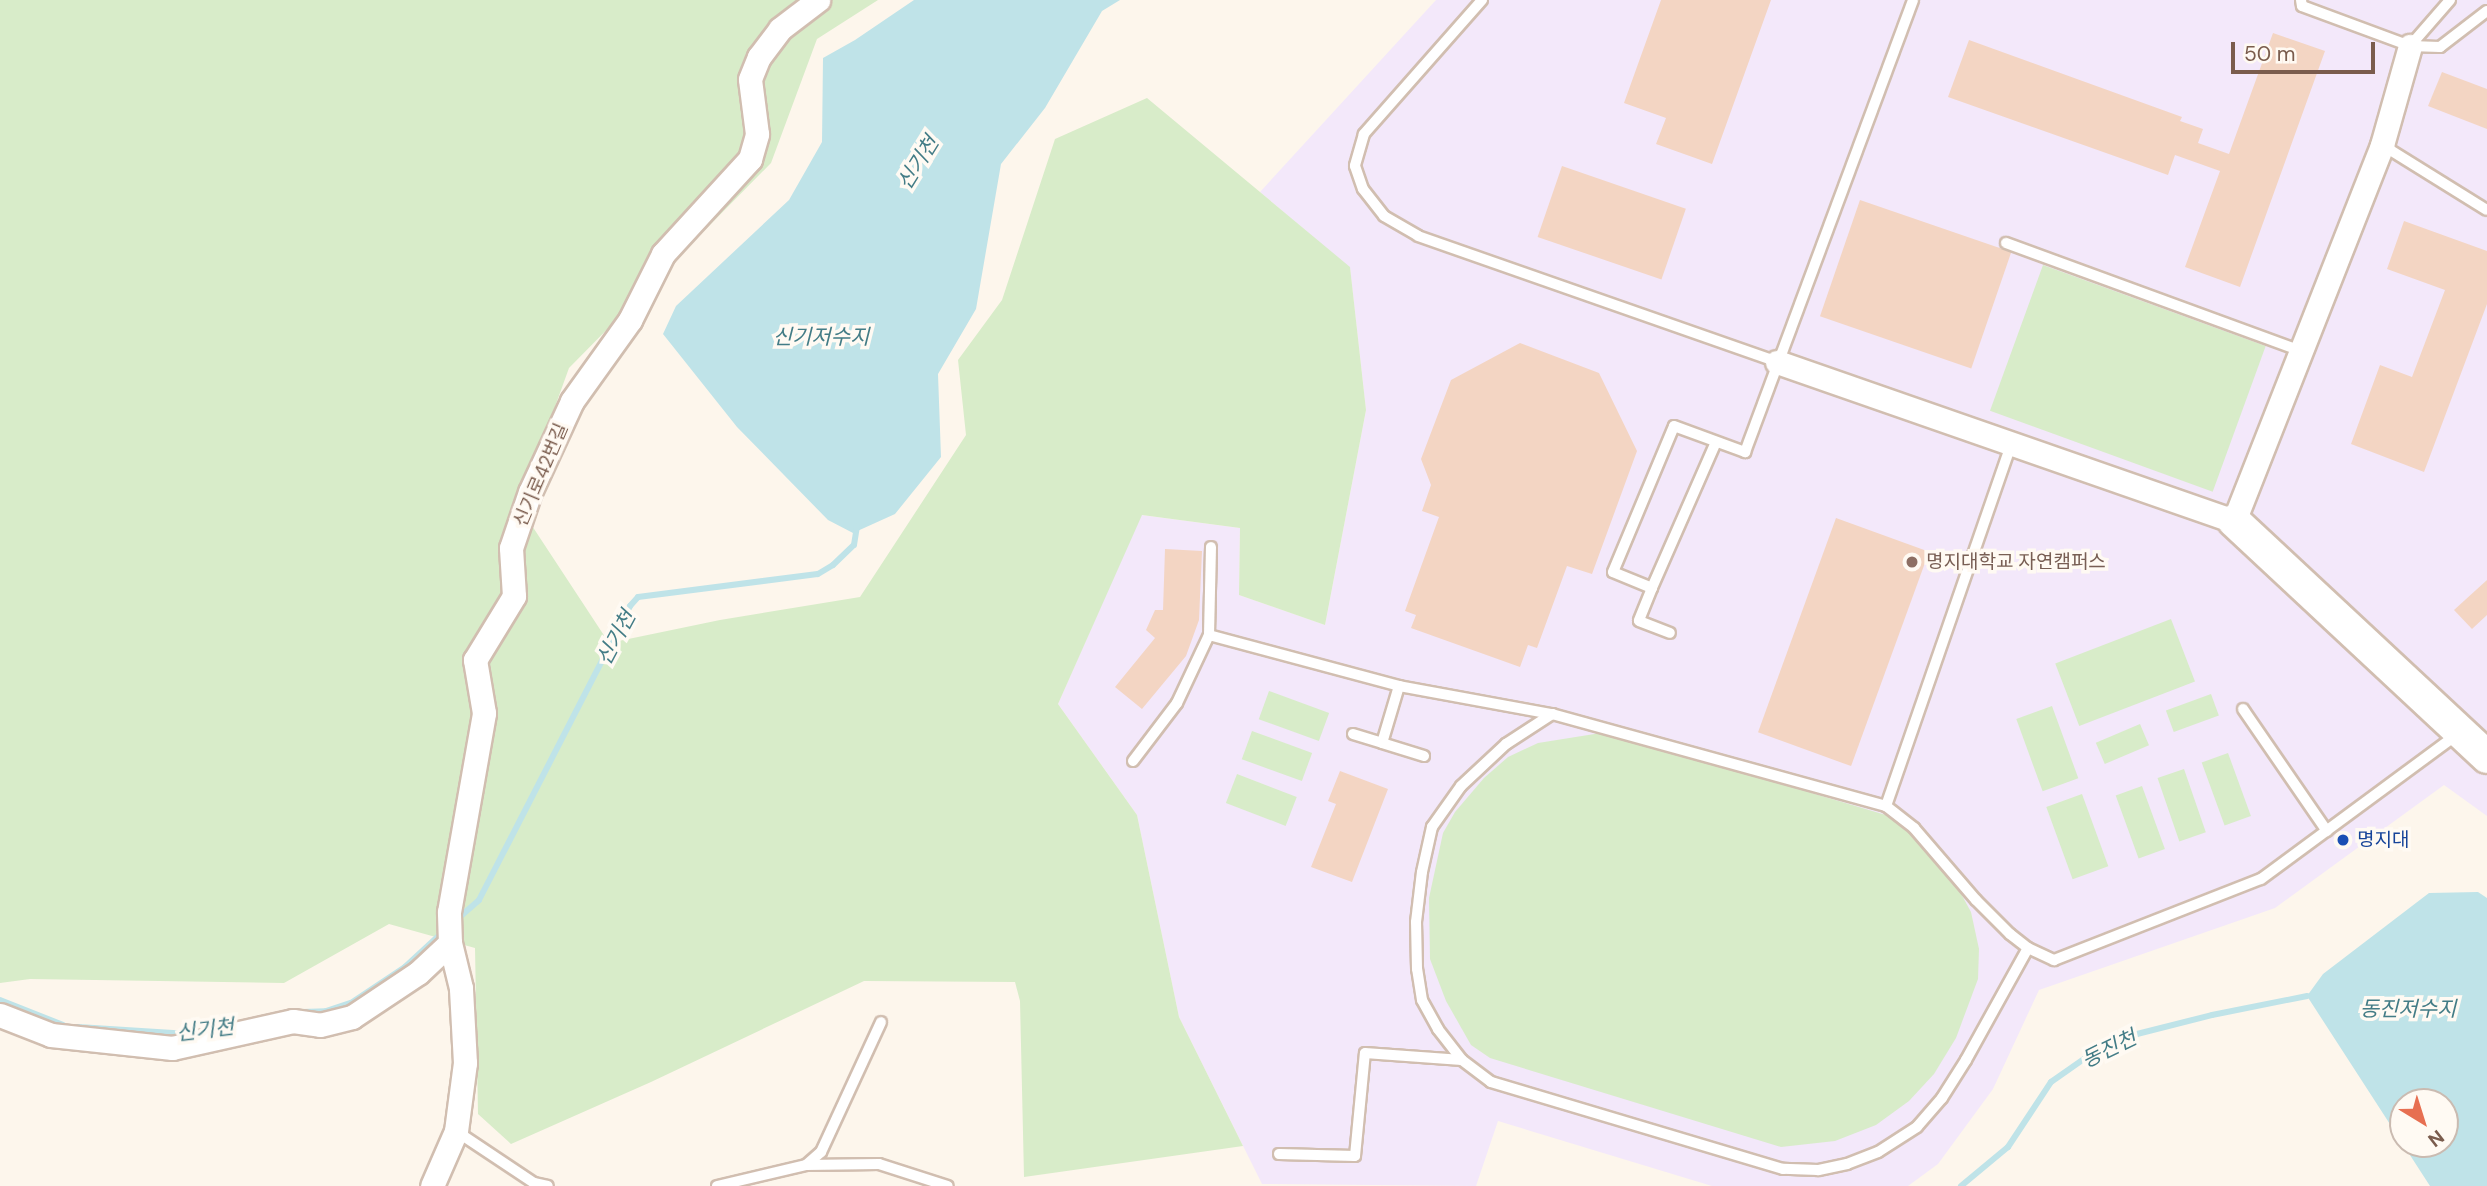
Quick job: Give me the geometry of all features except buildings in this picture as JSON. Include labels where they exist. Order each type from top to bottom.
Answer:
[{"type":"main road","points":[[2234,521],[2487,757]]},
{"type":"street","name":"신기로42번길","points":[[432,1186],[456,1131],[464,1063],[461,988],[450,943],[449,912],[484,713],[475,660],[514,596],[511,548],[530,492],[572,401],[630,320],[663,254],[750,159],[757,134],[750,79],[759,57],[780,29],[818,0]]},
{"type":"street","points":[[1777,362],[2234,521],[2382,145],[2410,46]]},
{"type":"street","points":[[0,1015],[51,1035],[172,1048],[293,1021],[320,1025],[352,1017],[418,973],[450,943]]},
{"type":"lane","points":[[1482,0],[1364,134],[1355,166],[1363,189],[1384,216],[1418,236],[1777,362]]},
{"type":"lane","points":[[1653,588],[1613,572],[1674,426],[1745,452],[1913,0]]},
{"type":"lane","points":[[2301,0],[2302,6],[2410,46],[2440,47],[2487,11]]},
{"type":"lane","points":[[2410,46],[2450,0]]},
{"type":"lane","points":[[2382,145],[2487,210]]},
{"type":"lane","points":[[2006,243],[2301,351]]},
{"type":"lane","points":[[1670,633],[1639,621],[1716,442]]},
{"type":"lane","points":[[1886,806],[2012,442]]},
{"type":"lane","points":[[1133,761],[1177,703],[1209,635],[1211,547]]},
{"type":"lane","points":[[1209,635],[1399,686],[1552,715],[1886,806],[1914,828],[1976,900],[2028,948],[2054,960],[2261,879],[2460,732]]},
{"type":"lane","points":[[1382,743],[1399,686]]},
{"type":"lane","points":[[2243,709],[2327,831]]},
{"type":"lane","points":[[1552,715],[1506,744],[1461,786],[1432,827],[1422,872],[1416,922],[1417,969],[1422,1000],[1438,1029],[1462,1060],[1491,1082],[1783,1170],[1818,1170],[1878,1152],[1917,1127],[1948,1089],[2028,948]]},
{"type":"lane","points":[[1353,734],[1424,756]]},
{"type":"lane","points":[[806,1165],[821,1152],[881,1022]]},
{"type":"lane","points":[[1279,1154],[1355,1156],[1365,1053],[1462,1060]]},
{"type":"lane","points":[[456,1131],[524,1177],[548,1186]]},
{"type":"lane","points":[[717,1186],[806,1165],[879,1164],[948,1186]]},
{"type":"shaded area","name":"명지대학교 자연캠퍼스","points":[[1436,0],[2487,0],[2487,816],[2444,785],[2275,908],[2039,990],[1993,1089],[1938,1164],[1908,1186],[1712,1186],[1498,1121],[1476,1186],[1262,1184],[1179,1017],[1137,815],[1058,704],[1141,515],[1240,528],[1239,595],[1325,625],[1366,410],[1350,268],[1260,192]]},
{"type":"green space","points":[[0,0],[878,0],[817,39],[771,163],[569,368],[519,506],[609,643],[720,620],[860,597],[966,435],[958,360],[1002,300],[1055,139],[1147,98],[1350,267],[1366,410],[1325,625],[1239,595],[1240,528],[1142,515],[1058,704],[1137,815],[1179,1017],[1243,1146],[1024,1177],[1020,1001],[1015,982],[864,981],[651,1082],[511,1144],[478,1114],[475,948],[389,924],[284,983],[30,979],[0,983]]},
{"type":"green space","points":[[2043,265],[2266,346],[2213,492],[1990,411]]},
{"type":"green space","points":[[2171,619],[2195,682],[2079,726],[2055,663]]},
{"type":"green space","points":[[1269,691],[1329,713],[1319,741],[1259,719]]},
{"type":"green space","points":[[2211,694],[2219,716],[2174,732],[2166,710]]},
{"type":"green space","points":[[2052,706],[2078,778],[2043,791],[2016,719]]},
{"type":"green space","points":[[2140,724],[2149,745],[2105,764],[2096,743]]},
{"type":"green space","points":[[1252,731],[1312,753],[1302,781],[1242,759]]},
{"type":"green space","points":[[1607,732],[1896,818],[1926,845],[1953,879],[1971,912],[1979,949],[1978,979],[1956,1038],[1934,1074],[1909,1101],[1876,1125],[1835,1141],[1781,1147],[1490,1058],[1471,1045],[1446,1001],[1430,959],[1429,898],[1443,833],[1455,812],[1484,778],[1508,757],[1538,743]]},
{"type":"green space","points":[[2228,753],[2251,816],[2225,826],[2202,763]]},
{"type":"green space","points":[[2184,769],[2206,832],[2179,841],[2158,778]]},
{"type":"green space","points":[[1237,774],[1297,797],[1286,826],[1226,803]]},
{"type":"green space","points":[[2142,786],[2165,849],[2139,859],[2116,796]]},
{"type":"green space","points":[[2082,794],[2108,866],[2073,879],[2046,807]]},
{"type":"water","name":"신기저수지","points":[[914,0],[1120,0],[1102,11],[1045,108],[1001,164],[976,309],[938,374],[941,457],[895,514],[853,533],[828,520],[737,427],[663,334],[676,306],[789,200],[822,142],[823,58]]},
{"type":"water","name":"동진저수지","points":[[2478,892],[2487,898],[2487,1186],[2430,1186],[2412,1158],[2459,1158],[2459,1088],[2389,1088],[2389,1123],[2307,996],[2323,974],[2429,893]]},
{"type":"waterway","name":"신기천","points":[[454,922],[479,900],[630,606],[638,597],[818,574],[833,565],[854,545],[857,526]]},
{"type":"waterway","name":"신기천","points":[[302,1012],[326,1011],[351,1003],[405,967],[444,931]]},
{"type":"waterway","name":"동진천","points":[[1961,1186],[2008,1147],[2051,1082],[2091,1054],[2137,1034],[2212,1015],[2307,996]]},
{"type":"waterway","name":"신기천","points":[[0,1000],[63,1025]]},
{"type":"waterway","name":"신기천","points":[[78,1027],[189,1034]]},
{"type":"place","name":"명지대학교 자연캠퍼스","points":[[1912,562]]},
{"type":"place","name":"명지대","points":[[2343,840]]}]
